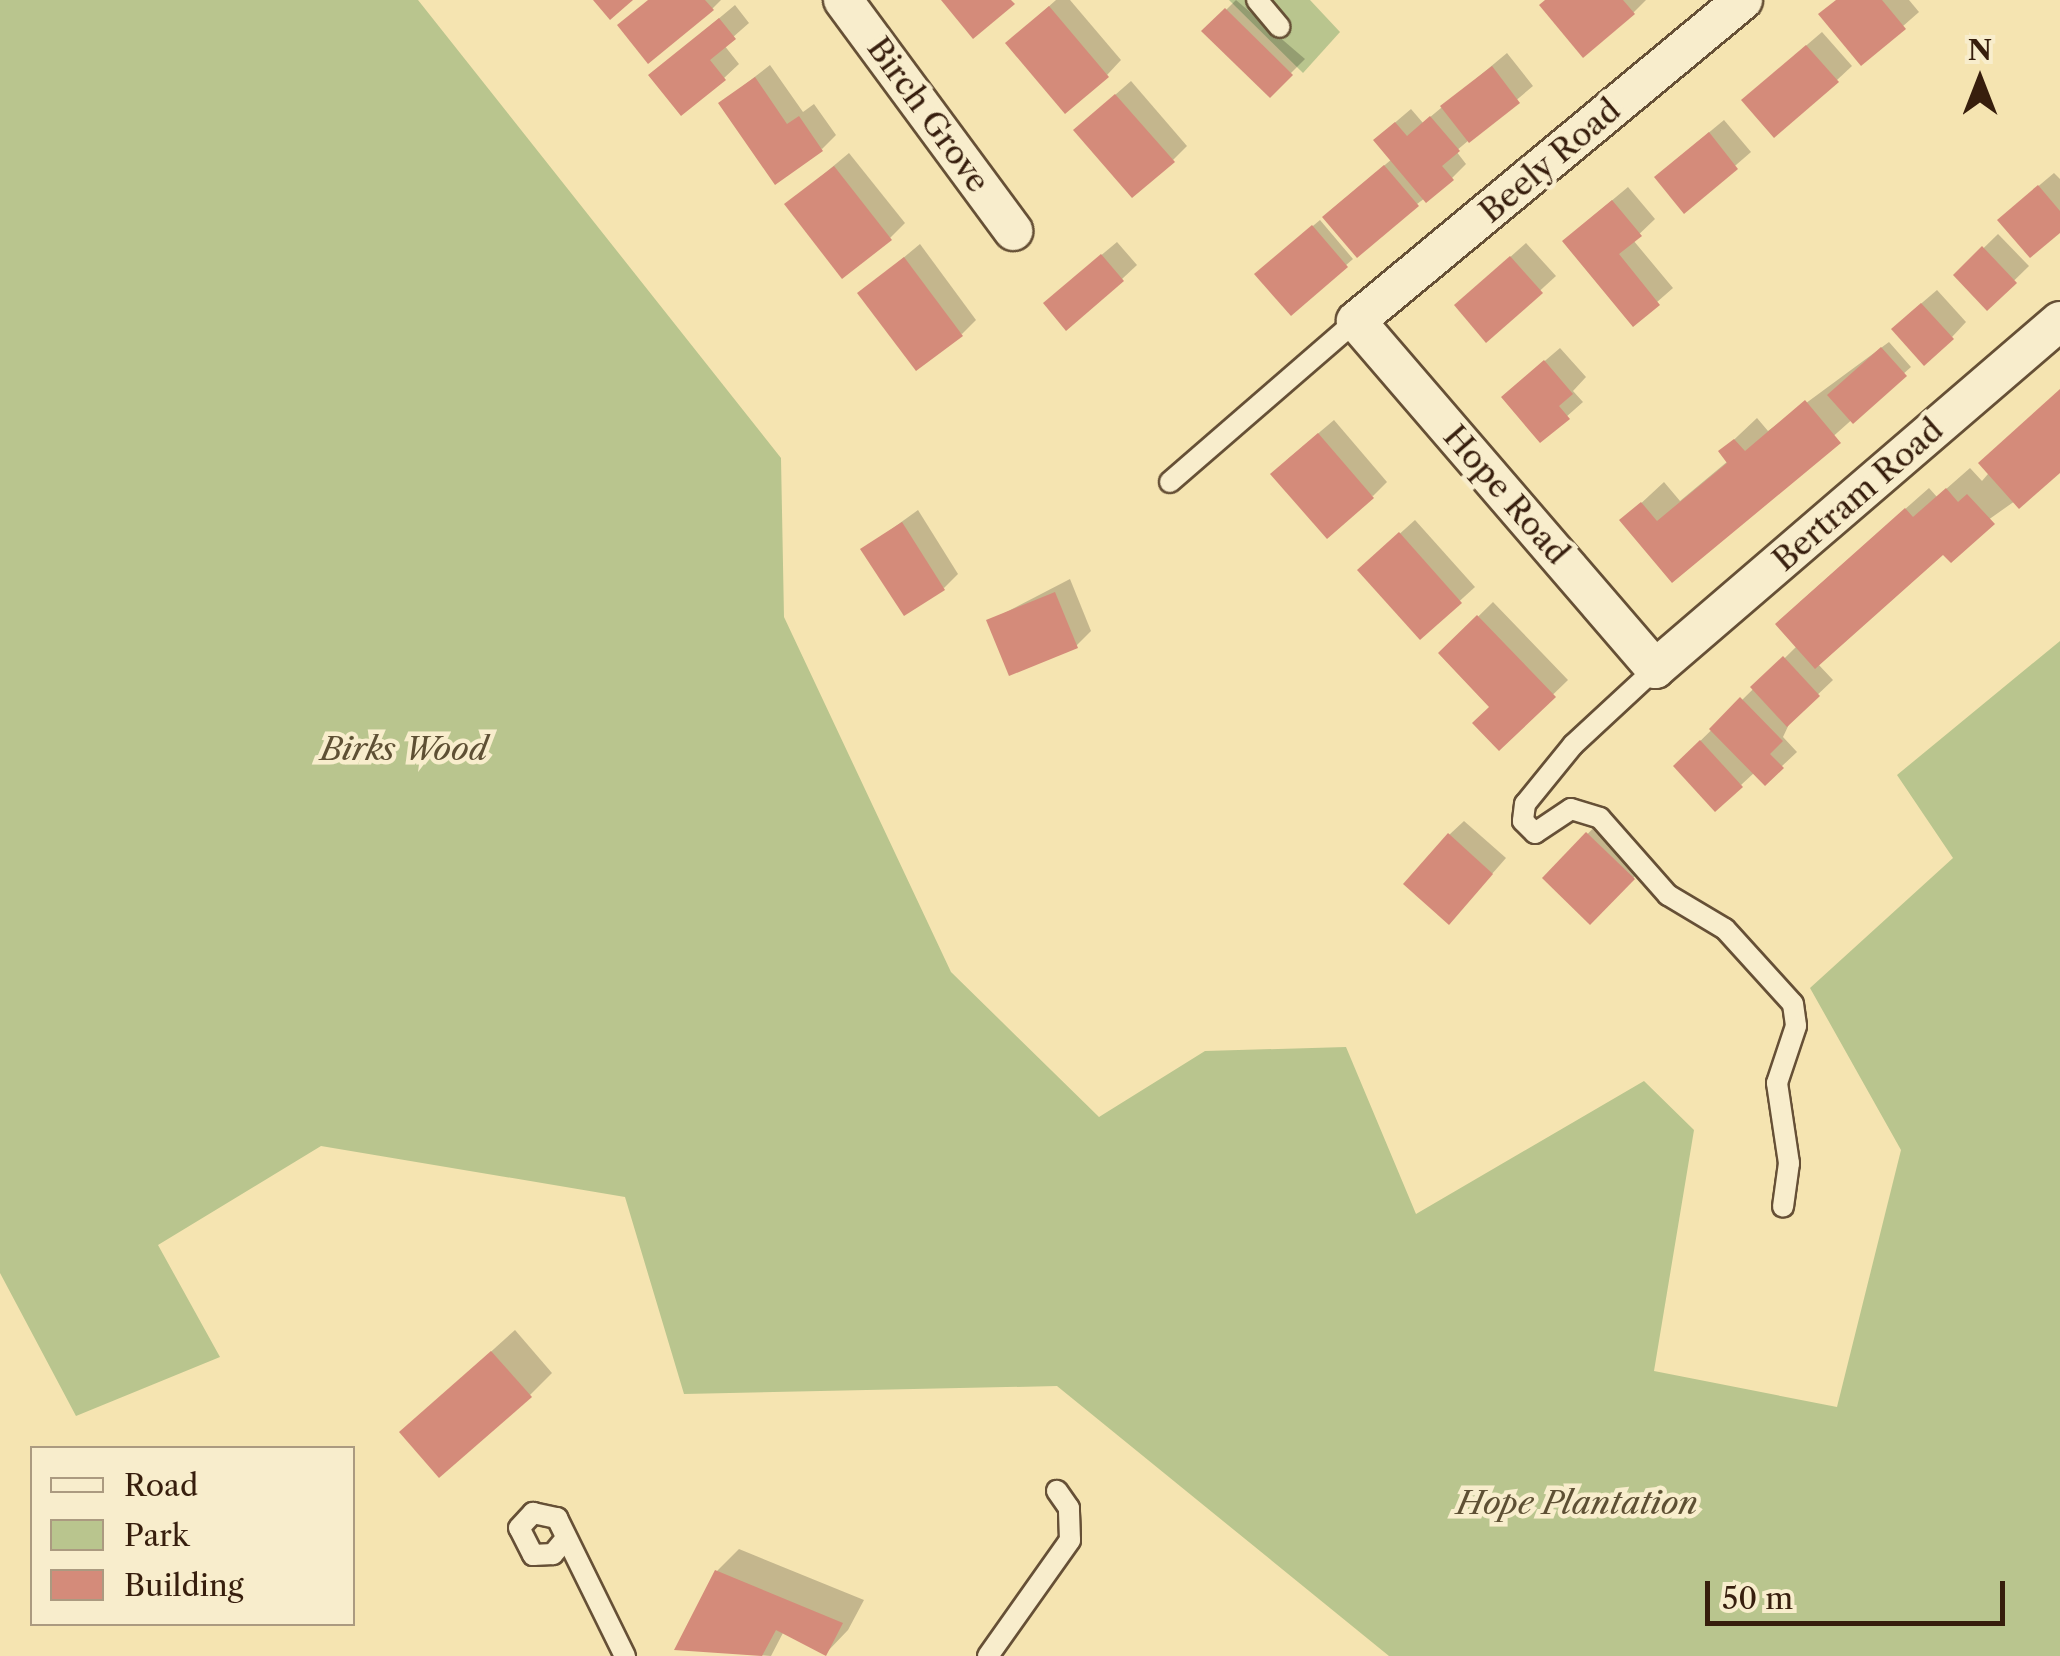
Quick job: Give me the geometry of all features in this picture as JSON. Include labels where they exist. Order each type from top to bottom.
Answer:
[{"type":"street","name":"Birch Grove","points":[[843,0],[1013,231]]},
{"type":"street","name":"Beely Road","points":[[1356,322],[1743,0]]},
{"type":"street","name":"Bertram Road","points":[[1655,668],[2060,321]]},
{"type":"street","name":"Hope Road","points":[[1356,322],[1655,668]]},
{"type":"lane","points":[[1257,0],[1280,26]]},
{"type":"lane","points":[[1170,482],[1356,322]]},
{"type":"lane","points":[[1655,668],[1573,745],[1525,804],[1523,821],[1535,833],[1571,809],[1600,818],[1668,895],[1725,929],[1792,1004],[1796,1026],[1778,1083],[1790,1163],[1782,1207]]},
{"type":"lane","points":[[988,1656],[1070,1540],[1068,1508],[1057,1492]]},
{"type":"lane","points":[[564,1542],[625,1656]]},
{"type":"green space","name":"Birks Wood","points":[[0,0],[418,0],[781,458],[784,617],[951,972],[1099,1117],[1205,1051],[1346,1047],[1416,1214],[1644,1081],[1694,1130],[1654,1371],[1837,1407],[1901,1150],[1810,988],[1953,858],[1897,775],[2060,641],[2060,1656],[1389,1656],[1057,1386],[684,1394],[625,1197],[321,1146],[158,1245],[220,1357],[76,1416],[0,1273]]},
{"type":"green space","points":[[1229,0],[1310,0],[1340,32],[1303,73]]},
{"type":"building","points":[[593,0],[633,0],[610,20]]},
{"type":"building","points":[[648,0],[705,0],[714,10],[648,64],[617,25]]},
{"type":"building","points":[[941,0],[1011,0],[1015,4],[973,39]]},
{"type":"building","points":[[1545,0],[1623,0],[1635,14],[1583,58],[1539,5]]},
{"type":"building","points":[[1836,0],[1882,0],[1906,29],[1861,66],[1818,14]]},
{"type":"building","points":[[1049,6],[1109,77],[1065,114],[1005,43]]},
{"type":"building","points":[[1225,8],[1293,75],[1270,98],[1201,31]]},
{"type":"building","points":[[719,18],[736,39],[710,60],[726,80],[681,116],[648,75]]},
{"type":"building","points":[[1806,45],[1839,82],[1774,138],[1741,100]]},
{"type":"building","points":[[1492,66],[1520,103],[1469,143],[1440,106]]},
{"type":"building","points":[[755,77],[787,124],[799,116],[823,151],[775,185],[718,103]]},
{"type":"building","points":[[1115,94],[1175,162],[1132,198],[1073,130]]},
{"type":"building","points":[[1430,116],[1460,151],[1442,166],[1454,180],[1426,203],[1373,140],[1395,122],[1407,136]]},
{"type":"building","points":[[1709,132],[1738,169],[1684,214],[1654,177]]},
{"type":"building","points":[[1384,165],[1419,206],[1357,258],[1322,217]]},
{"type":"building","points":[[834,166],[892,240],[842,279],[784,204]]},
{"type":"building","points":[[2038,185],[2060,211],[2060,233],[2030,258],[1997,220]]},
{"type":"building","points":[[1612,200],[1642,236],[1619,254],[1660,305],[1633,327],[1562,241]]},
{"type":"building","points":[[1312,225],[1348,267],[1291,316],[1254,274]]},
{"type":"building","points":[[1982,246],[2017,283],[1987,311],[1953,275]]},
{"type":"building","points":[[1101,254],[1124,281],[1066,331],[1043,303]]},
{"type":"building","points":[[1510,256],[1543,293],[1486,343],[1454,305]]},
{"type":"building","points":[[904,257],[963,336],[916,371],[857,293]]},
{"type":"building","points":[[1921,303],[1954,339],[1924,366],[1891,329]]},
{"type":"building","points":[[1881,347],[1907,376],[1853,424],[1827,395]]},
{"type":"building","points":[[1544,360],[1573,394],[1559,406],[1570,419],[1540,443],[1501,397]]},
{"type":"building","points":[[2060,389],[2060,473],[2019,509],[1978,463]]},
{"type":"building","points":[[1805,400],[1841,443],[1672,583],[1619,520],[1641,502],[1657,521],[1727,463],[1718,451],[1734,439],[1745,451]]},
{"type":"building","points":[[1318,433],[1374,498],[1327,539],[1270,474]]},
{"type":"building","points":[[1946,488],[1958,502],[1967,494],[1995,524],[1951,563],[1943,555],[1815,669],[1775,624],[1905,508],[1913,517]]},
{"type":"building","points":[[902,522],[945,590],[904,616],[860,549]]},
{"type":"building","points":[[1399,532],[1462,603],[1420,640],[1357,570]]},
{"type":"building","points":[[1055,592],[1078,648],[1009,676],[986,620]]},
{"type":"building","points":[[1477,615],[1556,697],[1499,751],[1472,723],[1489,707],[1438,653]]},
{"type":"building","points":[[1783,656],[1820,696],[1787,727],[1750,687]]},
{"type":"building","points":[[1740,697],[1783,741],[1770,754],[1784,768],[1765,786],[1709,729]]},
{"type":"building","points":[[1700,740],[1743,787],[1715,812],[1673,766]]},
{"type":"building","points":[[1586,832],[1635,879],[1590,925],[1542,878]]},
{"type":"building","points":[[1448,833],[1493,874],[1449,925],[1403,884]]},
{"type":"building","points":[[491,1351],[532,1397],[439,1478],[399,1432]]},
{"type":"building","points":[[715,1570],[843,1623],[826,1656],[776,1630],[762,1656],[674,1650]]},
{"type":"park label","name":"Hope Plantation","points":[[1577,1503]]}]
